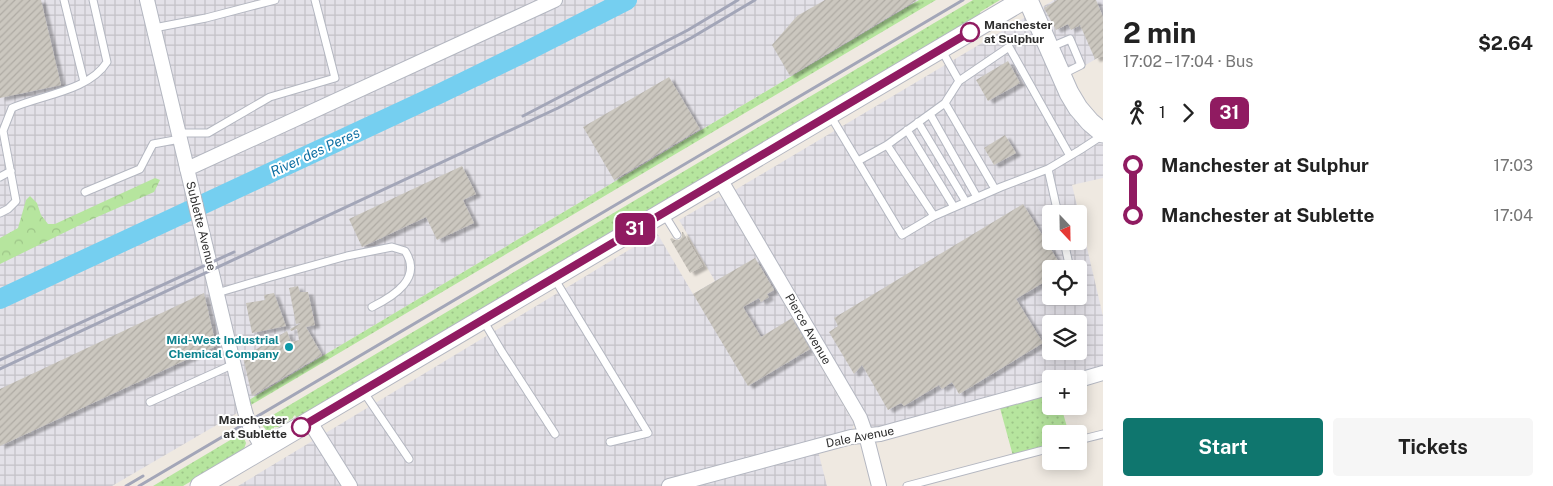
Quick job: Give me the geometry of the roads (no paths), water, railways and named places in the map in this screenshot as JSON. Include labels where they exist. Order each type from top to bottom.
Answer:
[{"type":"main road","points":[[200,486],[1023,0]]},
{"type":"main road","points":[[1028,0],[1069,93],[1078,108],[1103,134]]},
{"type":"street","name":"Sublette Avenue","points":[[148,0],[246,415],[263,449]]},
{"type":"street","points":[[188,174],[555,0]]},
{"type":"street","name":"Pierce Avenue","points":[[720,179],[860,418],[879,486]]},
{"type":"street","points":[[1087,378],[1103,373]]},
{"type":"street","name":"Dale Avenue","points":[[669,486],[685,484],[851,437],[880,434],[1042,389]]},
{"type":"street","points":[[310,422],[350,486]]},
{"type":"lane","points":[[64,0],[84,82]]},
{"type":"lane","points":[[0,213],[8,209],[16,200],[3,131],[12,108],[91,79],[107,62],[93,0]]},
{"type":"lane","points":[[154,28],[206,18],[275,0]]},
{"type":"lane","points":[[85,192],[140,169],[153,144],[179,136],[208,133],[270,97],[335,78],[315,0]]},
{"type":"lane","points":[[858,161],[887,145],[945,103],[959,81],[1009,47],[1070,156]]},
{"type":"lane","points":[[941,49],[959,81]]},
{"type":"lane","points":[[945,103],[995,189]]},
{"type":"lane","points":[[830,114],[902,235],[934,216],[976,197],[1048,169],[1103,134]]},
{"type":"lane","points":[[930,114],[976,197]]},
{"type":"lane","points":[[918,122],[966,202]]},
{"type":"lane","points":[[907,130],[954,207]]},
{"type":"lane","points":[[887,145],[934,216]]},
{"type":"lane","points":[[1048,169],[1056,205]]},
{"type":"lane","points":[[0,177],[11,170]]},
{"type":"lane","points":[[663,213],[677,235]]},
{"type":"lane","points":[[217,293],[347,256],[392,247],[405,251],[410,259],[410,272],[404,286],[392,297],[372,307]]},
{"type":"lane","points":[[553,278],[648,433],[610,442]]},
{"type":"lane","points":[[482,320],[555,434]]},
{"type":"lane","points":[[150,402],[234,364]]},
{"type":"lane","points":[[363,390],[409,458]]},
{"type":"lane","points":[[1087,438],[1103,434]]},
{"type":"lane","points":[[907,486],[1042,450]]},
{"type":"waterway","name":"River des Peres","points":[[0,299],[439,94],[627,0]]},
{"type":"railway","points":[[523,116],[688,30],[738,0]]},
{"type":"railway","points":[[0,369],[558,108],[691,38],[755,0]]},
{"type":"railway","points":[[139,486],[963,0]]},
{"type":"railway","points":[[0,360],[234,252]]},
{"type":"railway","points":[[126,486],[143,476]]},
{"type":"place","name":"Manchester at Sulphur","points":[[970,32]]},
{"type":"place","name":"Mid-West Industrial Chemical Company","points":[[289,347]]},
{"type":"place","name":"Manchester at Sublette","points":[[301,427]]}]
